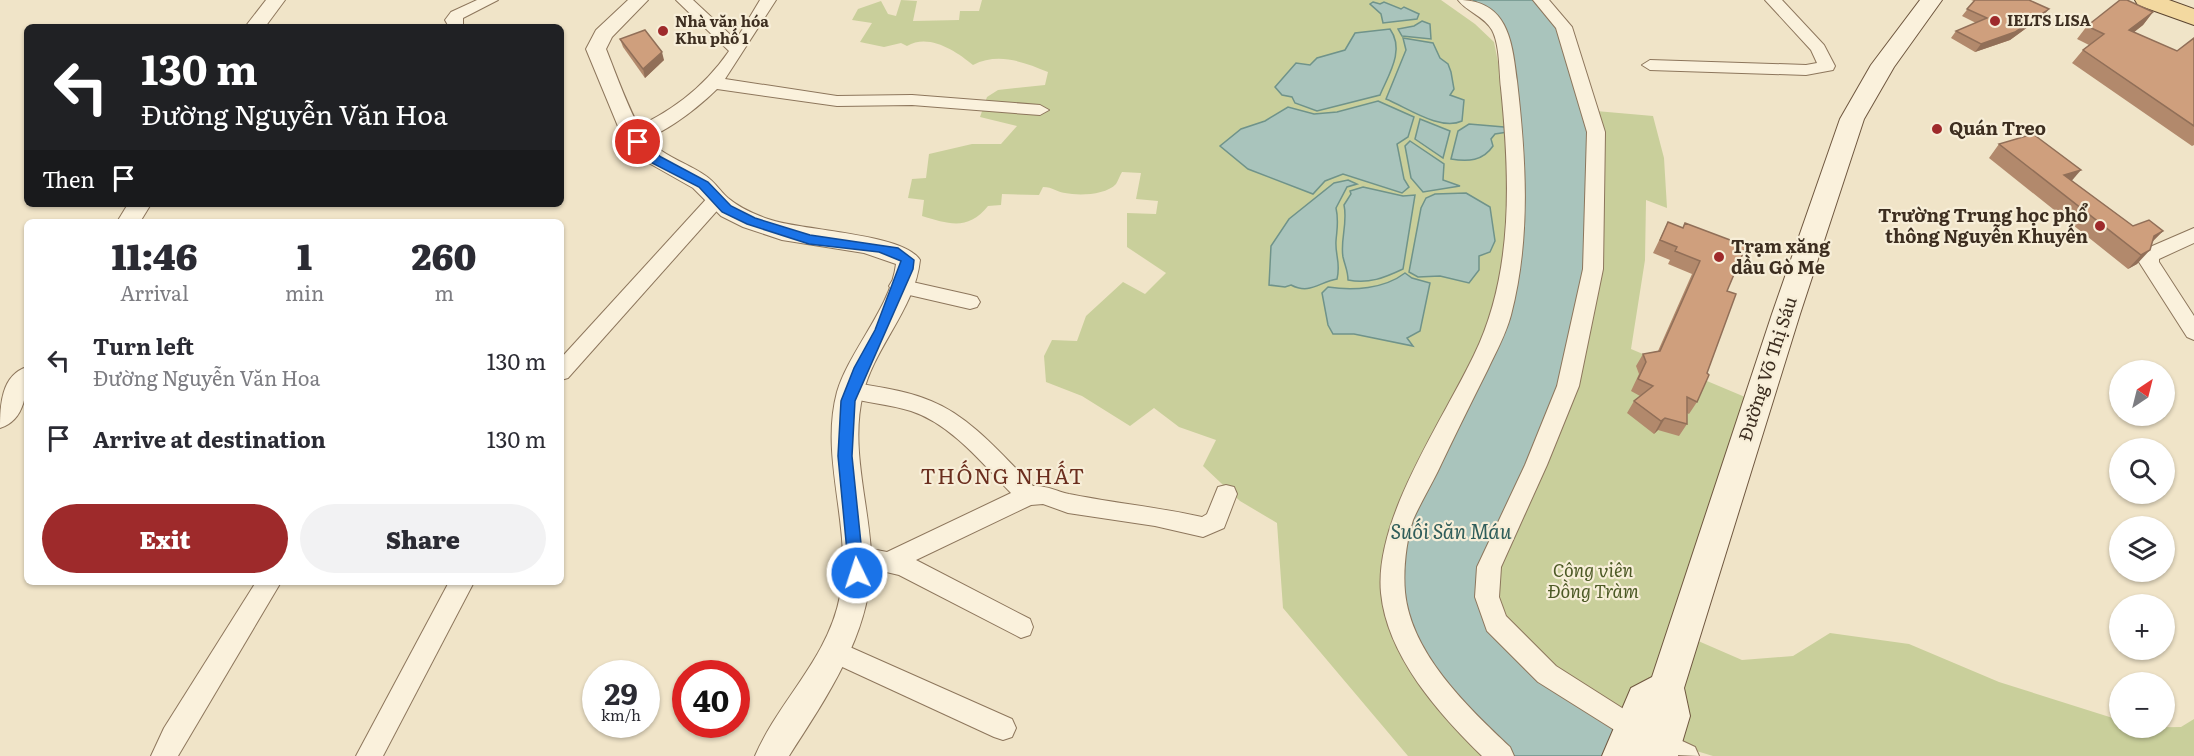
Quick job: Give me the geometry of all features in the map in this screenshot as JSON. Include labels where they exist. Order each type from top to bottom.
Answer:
[{"type":"main road","name":"Đường Võ Thị Sáu","points":[[1652,748],[1672,716],[1666,688],[1786,314],[1852,119],[1883,65],[1931,0]]},
{"type":"main road","points":[[2147,0],[2194,18]]},
{"type":"street","points":[[257,24],[276,0]]},
{"type":"street","points":[[455,24],[453,20],[457,15],[490,0]]},
{"type":"street","points":[[639,0],[603,34],[596,49],[633,136],[649,154],[698,180],[716,200],[733,213],[809,239],[898,253],[908,260],[881,330],[850,390],[845,456],[856,556],[852,609],[834,651],[771,756]]},
{"type":"street","points":[[684,0],[737,50]]},
{"type":"street","points":[[633,136],[680,114],[715,83],[768,0]]},
{"type":"street","points":[[1466,0],[1492,19],[1501,32],[1505,52],[1516,147],[1517,208],[1512,251],[1505,296],[1497,325],[1471,384],[1402,520],[1395,547],[1393,595],[1407,637],[1434,685],[1464,722],[1501,756]]},
{"type":"street","points":[[1542,0],[1564,27],[1571,44],[1596,132],[1593,269],[1568,386],[1536,465],[1489,567],[1487,597],[1496,623],[1547,674],[1652,748]]},
{"type":"street","points":[[1650,66],[1806,70],[1827,66],[1818,48],[1773,0]]},
{"type":"street","points":[[715,83],[837,101],[912,100],[1040,110]]},
{"type":"street","points":[[564,369],[716,200]]},
{"type":"street","points":[[2194,235],[2150,255],[2149,262],[2194,332]]},
{"type":"street","points":[[899,286],[970,302]]},
{"type":"street","points":[[0,418],[24,382]]},
{"type":"street","points":[[850,390],[911,402],[934,411],[977,446],[1028,496]]},
{"type":"street","points":[[891,561],[1028,496],[1043,495],[1068,503],[1155,516],[1203,527],[1216,521],[1226,494]]},
{"type":"street","points":[[856,556],[891,561],[1021,627]]},
{"type":"street","points":[[164,756],[173,737],[267,585]]},
{"type":"street","points":[[369,756],[460,585]]},
{"type":"street","points":[[834,651],[1003,728]]},
{"type":"green space","points":[[901,0],[917,1],[913,21],[959,20],[960,11],[979,11],[982,0],[1441,0],[1475,24],[1494,42],[1500,72],[1509,167],[1507,247],[1491,316],[1460,387],[1402,497],[1390,528],[1382,570],[1489,756],[1408,756],[1283,608],[1277,523],[1240,501],[1203,466],[1216,440],[1179,427],[1154,408],[1130,426],[1082,396],[1046,382],[1044,356],[1052,340],[1077,341],[1086,316],[1123,282],[1145,294],[1166,273],[1127,247],[1127,213],[1156,214],[1158,201],[1136,199],[1141,173],[1122,172],[1112,188],[1099,192],[1071,194],[1043,187],[1039,195],[1002,194],[1001,205],[988,206],[981,214],[965,222],[949,223],[922,216],[924,200],[908,198],[912,179],[926,178],[929,154],[972,144],[1001,144],[1017,126],[980,117],[987,97],[998,90],[1045,85],[1048,72],[1020,62],[1001,59],[982,61],[973,65],[950,49],[933,43],[915,43],[907,46],[901,43],[884,47],[860,42],[872,23],[852,20],[858,9],[881,1],[888,14],[896,16]]},
{"type":"green space","name":"Công viên Đồng Tràm","points":[[1596,111],[1653,116],[1664,158],[1667,208],[1646,200],[1645,260],[1631,349],[1745,397],[1659,676],[1624,715],[1569,681],[1499,611],[1496,568]]},
{"type":"green space","points":[[1830,633],[1909,644],[1999,682],[2109,717],[2109,738],[2175,738],[2175,727],[2181,727],[2194,719],[2194,756],[1713,756],[1680,746],[1672,690],[1689,637],[1742,660],[1793,656]]},
{"type":"water","name":"Suối Săn Máu","points":[[1473,0],[1536,0],[1558,27],[1590,130],[1586,271],[1561,382],[1482,612],[1668,756],[1514,756],[1441,680],[1415,636],[1401,596],[1403,548],[1410,522],[1507,319],[1512,57],[1480,5]]},
{"type":"water","points":[[1373,2],[1380,4],[1384,2],[1401,9],[1404,7],[1419,14],[1417,19],[1383,23],[1381,14],[1370,4]]},
{"type":"water","points":[[1422,21],[1430,24],[1431,39],[1402,36],[1398,29],[1414,26]]},
{"type":"water","points":[[1390,29],[1396,45],[1396,54],[1380,95],[1317,111],[1295,103],[1292,97],[1282,95],[1275,87],[1296,63],[1310,65],[1317,58],[1345,50],[1355,33]]},
{"type":"water","points":[[1403,38],[1433,43],[1440,58],[1448,64],[1454,89],[1450,95],[1464,100],[1462,121],[1444,123],[1434,121],[1386,99],[1406,50]]},
{"type":"water","points":[[1378,101],[1414,117],[1408,137],[1397,144],[1404,179],[1409,187],[1402,193],[1343,174],[1325,181],[1313,194],[1248,169],[1220,146],[1241,129],[1265,121],[1288,107],[1314,114],[1337,112]]},
{"type":"water","points":[[1420,119],[1450,131],[1443,158],[1415,139]]},
{"type":"water","points":[[1469,124],[1504,127],[1508,132],[1495,134],[1491,139],[1493,146],[1485,155],[1469,160],[1451,159],[1458,131]]},
{"type":"water","points":[[1410,141],[1444,164],[1443,180],[1460,186],[1423,192],[1411,178],[1405,146]]},
{"type":"water","points":[[1348,180],[1357,184],[1347,187],[1336,208],[1338,221],[1337,279],[1304,289],[1291,285],[1285,287],[1269,285],[1271,246],[1289,219],[1334,183]]},
{"type":"water","points":[[1363,187],[1403,196],[1415,195],[1403,269],[1376,279],[1356,281],[1348,280],[1343,257],[1344,205],[1351,194],[1350,191]]},
{"type":"water","points":[[1466,193],[1490,207],[1495,241],[1490,252],[1479,256],[1479,270],[1469,283],[1440,276],[1418,277],[1409,272],[1421,208],[1426,198],[1435,194]]},
{"type":"water","points":[[1405,273],[1412,278],[1430,283],[1420,331],[1407,338],[1413,346],[1354,334],[1333,334],[1328,325],[1322,293],[1328,287],[1368,288],[1388,282]]},
{"type":"building","points":[[1975,0],[2029,0],[2049,9],[2015,32],[1981,44],[1956,31],[1987,18],[1967,9]]},
{"type":"building","points":[[2120,0],[2127,0],[2153,12],[2129,30],[2177,51],[2194,38],[2194,126],[2083,50],[2104,34],[2087,26]]},
{"type":"building","points":[[645,30],[662,52],[643,69],[620,39]]},
{"type":"building","points":[[2033,134],[2081,170],[2064,175],[2133,226],[2149,220],[2163,231],[2154,236],[2150,250],[2141,255],[1999,144]]},
{"type":"building","points":[[1668,222],[1683,228],[1685,223],[1746,246],[1727,291],[1736,294],[1707,373],[1709,375],[1697,402],[1687,397],[1687,424],[1665,418],[1661,421],[1634,401],[1653,386],[1638,379],[1646,362],[1643,354],[1660,351],[1700,261],[1675,251],[1677,247],[1660,240]]},
{"type":"place","name":"IELTS LISA","points":[[1995,21]]},
{"type":"place","name":"Nhà văn hóa Khu phố 1","points":[[663,31]]},
{"type":"place","name":"Quán Treo","points":[[1937,129]]},
{"type":"place","name":"Trường Trung học phổ thông Nguyễn Khuyến","points":[[2100,226]]},
{"type":"place","name":"Trạm xăng dầu Gò Me","points":[[1719,257]]},
{"type":"district","name":"THỐNG NHẤT","points":[[1003,477]]},
{"type":"route","points":[[638,142],[656,160],[698,180],[726,209],[751,221],[809,239],[879,248],[898,253],[908,260],[907,269],[881,330],[850,390],[848,401],[845,456],[857,573]]}]
